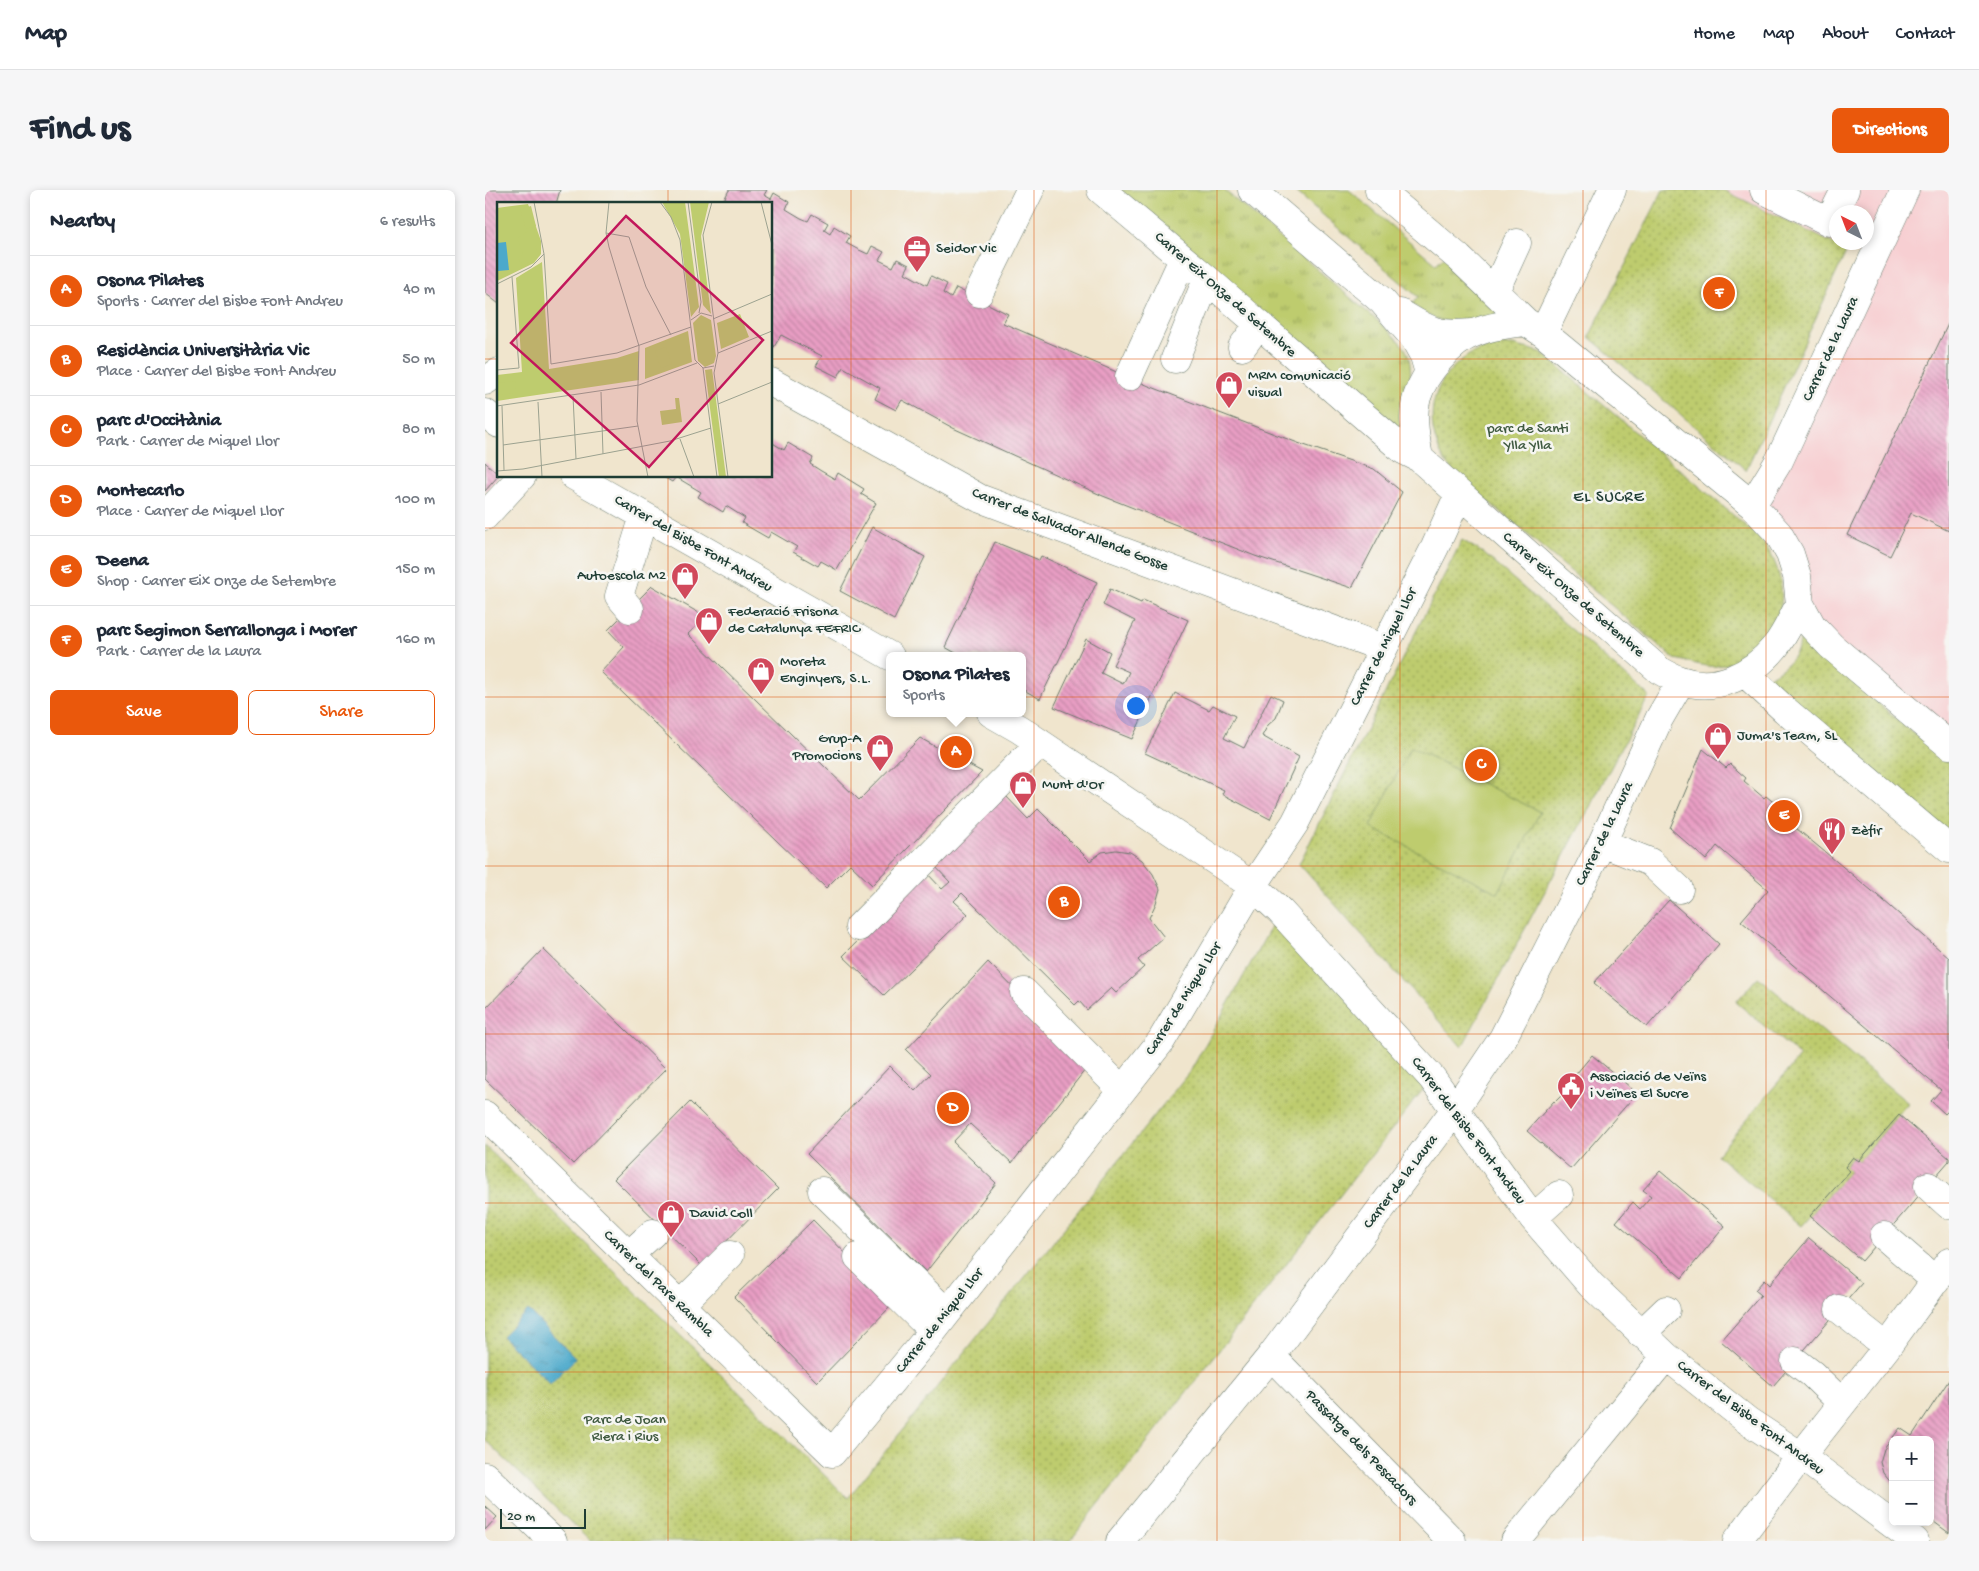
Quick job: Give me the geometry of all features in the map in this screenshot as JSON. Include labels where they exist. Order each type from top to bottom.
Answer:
[{"type":"street","points":[[979,293],[1030,190]]},
{"type":"street","name":"Carrer Eix Onze de Setembre","points":[[1101,190],[1207,279],[1403,450],[1419,458],[1659,670],[1681,681],[1702,683],[1725,682],[1746,674],[1776,647],[1800,604]]},
{"type":"street","points":[[1252,190],[1382,301],[1435,332],[1449,335],[1472,333],[1497,326],[1535,328]]},
{"type":"street","points":[[1379,190],[1535,328],[1752,505],[1779,533],[1790,554],[1797,576],[1800,604],[1812,626],[1831,646],[1949,745]]},
{"type":"street","points":[[1535,328],[1612,190]]},
{"type":"street","points":[[1764,190],[1829,222],[1845,190]]},
{"type":"street","name":"Carrer de la Laura","points":[[1752,505],[1779,461],[1905,190]]},
{"type":"street","points":[[1495,291],[1517,243]]},
{"type":"street","points":[[1129,377],[1183,259]]},
{"type":"street","points":[[1175,359],[1207,279]]},
{"type":"street","points":[[1382,301],[1414,338],[1424,356],[1429,373]]},
{"type":"street","points":[[1242,348],[1259,324]]},
{"type":"street","points":[[1419,458],[1414,430],[1417,398],[1429,373],[1441,358],[1455,344],[1472,333]]},
{"type":"street","points":[[485,381],[497,373]]},
{"type":"street","name":"Carrer de Salvador Allende Gosse","points":[[773,383],[979,498],[1383,648]]},
{"type":"street","points":[[485,414],[497,423]]},
{"type":"street","points":[[485,516],[519,478]]},
{"type":"street","name":"Carrer del Bisbe Font Andreu","points":[[578,478],[886,654]]},
{"type":"street","name":"Carrer de Miquel Llor","points":[[832,1453],[940,1322],[1161,1041],[1253,886],[1295,824],[1435,547],[1459,494]]},
{"type":"street","points":[[630,609],[619,596],[644,516]]},
{"type":"street","points":[[1746,674],[1791,715],[1949,849]]},
{"type":"street","name":"Carrer de la Laura","points":[[1132,1536],[1271,1356],[1454,1111],[1503,1038],[1602,843],[1659,719],[1681,681]]},
{"type":"street","name":"Carrer del Bisbe Font Andreu","points":[[998,717],[1040,743],[1253,886],[1307,938],[1426,1071],[1533,1218],[1591,1285],[1666,1356],[1748,1421],[1801,1456],[1915,1541]]},
{"type":"street","points":[[859,927],[1040,743]]},
{"type":"street","points":[[1602,843],[1650,862],[1679,889]]},
{"type":"street","points":[[1024,992],[1122,1090]]},
{"type":"street","name":"Carrer del Pare Rambla","points":[[485,1115],[832,1453]]},
{"type":"street","points":[[1928,1186],[1949,1205]]},
{"type":"street","points":[[822,1191],[940,1322]]},
{"type":"street","points":[[1533,1218],[1559,1195]]},
{"type":"street","points":[[629,1256],[653,1233]]},
{"type":"street","points":[[1737,1541],[1887,1347],[1942,1272],[1884,1236]]},
{"type":"street","points":[[680,1305],[730,1255]]},
{"type":"street","points":[[858,1258],[940,1322]]},
{"type":"street","points":[[1839,1309],[1887,1347]]},
{"type":"street","points":[[1641,1334],[1666,1310]]},
{"type":"street","name":"Passatge dels Pescadors","points":[[1271,1356],[1452,1541]]},
{"type":"street","points":[[1515,1541],[1666,1356]]},
{"type":"street","points":[[1795,1361],[1812,1374],[1842,1404]]},
{"type":"street","points":[[485,1476],[553,1541]]},
{"type":"shaded area","points":[[1723,190],[1949,190],[1949,745],[1831,646],[1752,505],[1872,261],[1849,250],[1874,250],[1874,205],[1829,205],[1829,241]]},
{"type":"green space","points":[[1113,190],[1224,190],[1386,328],[1405,348],[1409,357],[1411,380],[1402,437]]},
{"type":"green space","points":[[1294,190],[1349,190],[1436,264],[1444,257],[1508,315],[1476,321],[1450,322],[1439,320],[1426,314],[1412,304],[1418,297]]},
{"type":"green space","points":[[1663,190],[1723,190],[1829,241],[1829,250],[1847,250],[1746,470],[1589,337]]},
{"type":"green space","name":"parc de Santi Ylla Ylla","points":[[1495,345],[1513,345],[1541,352],[1759,537],[1769,551],[1776,567],[1781,583],[1781,599],[1779,614],[1773,630],[1763,644],[1750,656],[1743,660],[1713,666],[1675,659],[1452,471],[1438,448],[1434,433],[1432,418],[1438,390],[1445,377],[1456,365],[1472,353]]},
{"type":"green space","points":[[1462,540],[1483,553],[1649,696],[1462,1047],[1299,864]]},
{"type":"green space","points":[[1801,637],[1949,764],[1949,834],[1767,678],[1790,662],[1797,651]]},
{"type":"green space","points":[[1411,747],[1540,812],[1498,893],[1370,827]]},
{"type":"green space","name":"Parc de Joan Riera i Rius","points":[[1280,911],[1432,1078],[1070,1541],[590,1541],[485,1440],[485,1146],[848,1498],[1191,1070]]},
{"type":"green space","points":[[1758,977],[1908,1103],[1859,1161],[1853,1157],[1845,1166],[1850,1171],[1801,1226],[1717,1155],[1800,1056],[1736,1002]]},
{"type":"water","points":[[528,1310],[576,1358],[550,1384],[502,1336]]},
{"type":"building","points":[[485,190],[560,190],[557,202],[497,202],[497,302],[485,293]]},
{"type":"building","points":[[729,190],[767,190],[764,195],[771,199],[774,193],[789,202],[786,209],[801,218],[808,221],[812,214],[828,223],[824,230],[830,234],[834,226],[850,236],[846,243],[857,249],[868,254],[872,246],[884,252],[879,260],[893,267],[897,259],[909,265],[905,273],[927,285],[931,276],[947,284],[943,293],[951,298],[956,288],[1008,314],[1003,323],[1149,386],[1298,443],[1374,469],[1402,492],[1352,588],[1255,556],[1103,496],[953,428],[902,400],[896,410],[875,399],[880,388],[843,367],[838,377],[816,366],[822,356],[781,335],[773,347],[773,202],[723,202]]},
{"type":"building","points":[[1949,322],[1949,531],[1911,513],[1890,556],[1847,535]]},
{"type":"building","points":[[773,443],[784,450],[788,443],[813,458],[810,464],[835,479],[838,473],[864,489],[861,494],[876,503],[837,570],[821,561],[818,566],[793,552],[797,547],[771,532],[768,538],[742,523],[745,518],[726,506],[723,512],[698,497],[701,492],[678,478],[773,478]]},
{"type":"building","points":[[485,462],[497,473],[497,477],[485,491]]},
{"type":"building","points":[[665,478],[675,478],[672,482]]},
{"type":"building","points":[[872,527],[925,557],[894,620],[840,591]]},
{"type":"building","points":[[995,542],[1039,560],[1041,556],[1097,582],[1040,699],[1026,691],[1026,652],[954,652],[945,647]]},
{"type":"building","points":[[652,586],[706,617],[688,634],[859,800],[920,738],[982,772],[872,885],[850,864],[826,888],[601,672],[624,647],[608,630]]},
{"type":"building","points":[[1110,589],[1141,603],[1143,600],[1188,620],[1132,739],[1054,707],[1086,639],[1110,652],[1101,673],[1123,684],[1129,672],[1113,665],[1135,621],[1103,605]]},
{"type":"building","points":[[1175,693],[1209,710],[1213,705],[1235,716],[1224,738],[1244,748],[1271,694],[1283,700],[1276,718],[1268,725],[1262,736],[1299,757],[1270,819],[1222,794],[1224,790],[1145,753]]},
{"type":"building","points":[[1703,749],[1726,768],[1730,764],[1746,778],[1744,781],[1764,798],[1766,796],[1783,810],[1779,814],[1883,900],[1949,958],[1949,1110],[1945,1114],[1931,1101],[1941,1090],[1741,921],[1768,890],[1717,846],[1706,860],[1670,828]]},
{"type":"building","points":[[1004,794],[1028,819],[1038,809],[1090,861],[1102,852],[1116,850],[1130,852],[1142,860],[1153,874],[1160,889],[1149,918],[1164,937],[1138,960],[1144,967],[1116,993],[1111,988],[1087,1010],[1079,1001],[1075,1005],[962,893],[954,901],[968,914],[884,995],[843,956],[926,872],[942,889],[950,882],[933,864]]},
{"type":"building","points":[[1669,900],[1719,944],[1647,1027],[1594,983]]},
{"type":"building","points":[[543,949],[666,1069],[573,1164],[485,1079],[485,1009]]},
{"type":"building","points":[[988,962],[1089,1065],[1012,1163],[970,1124],[953,1142],[996,1183],[926,1272],[807,1154],[890,1066],[915,1091],[931,1074],[906,1050]]},
{"type":"building","points":[[1592,1055],[1637,1093],[1571,1169],[1527,1131],[1554,1101],[1564,1093],[1568,1087],[1566,1086]]},
{"type":"building","points":[[690,1102],[778,1189],[702,1266],[614,1179]]},
{"type":"building","points":[[1899,1115],[1949,1158],[1949,1161],[1862,1261],[1810,1216],[1850,1171],[1845,1167],[1853,1157],[1859,1161]]},
{"type":"building","points":[[1660,1171],[1725,1226],[1682,1278],[1616,1222],[1633,1202],[1640,1209],[1651,1196],[1643,1190]]},
{"type":"building","points":[[813,1220],[894,1303],[817,1382],[734,1297]]},
{"type":"building","points":[[1809,1238],[1862,1283],[1773,1386],[1721,1341],[1761,1295],[1755,1290],[1764,1280],[1769,1285]]},
{"type":"building","points":[[1949,1380],[1949,1533],[1934,1522],[1934,1436],[1912,1436]]},
{"type":"building","points":[[1900,1428],[1912,1436],[1894,1436]]},
{"type":"building","points":[[1889,1442],[1889,1480],[1883,1473],[1880,1462],[1884,1449]]},
{"type":"building","points":[[485,1506],[497,1517],[485,1530]]},
{"type":"place","name":"Seidor Vic","points":[[917,273]]},
{"type":"place","name":"parc Segimon Serrallonga i Morer","points":[[1719,293]]},
{"type":"place","name":"MRM comunicació visual","points":[[1229,409]]},
{"type":"place","name":"Autoescola M2","points":[[685,600]]},
{"type":"place","name":"Federació Frisona de Catalunya FEFRIC","points":[[709,645]]},
{"type":"place","name":"Moreta Enginyers, S.L.","points":[[761,695]]},
{"type":"place","name":"Osona Pilates","points":[[956,752]]},
{"type":"place","name":"Juma's Team, SL","points":[[1718,760]]},
{"type":"place","name":"parc d'Occitània","points":[[1481,765]]},
{"type":"place","name":"Grup-A Promocions","points":[[880,772]]},
{"type":"place","name":"Munt d'Or","points":[[1023,809]]},
{"type":"place","name":"Deena","points":[[1784,816]]},
{"type":"place","name":"Zèfir","points":[[1832,855]]},
{"type":"place","name":"Residència Universitària Vic","points":[[1064,902]]},
{"type":"place","name":"Montecarlo","points":[[953,1108]]},
{"type":"place","name":"Associació de Veïns i Veïnes El Sucre","points":[[1571,1110]]},
{"type":"place","name":"David Coll","points":[[671,1238]]},
{"type":"district","name":"EL SUCRE","points":[[1609,498]]}]
